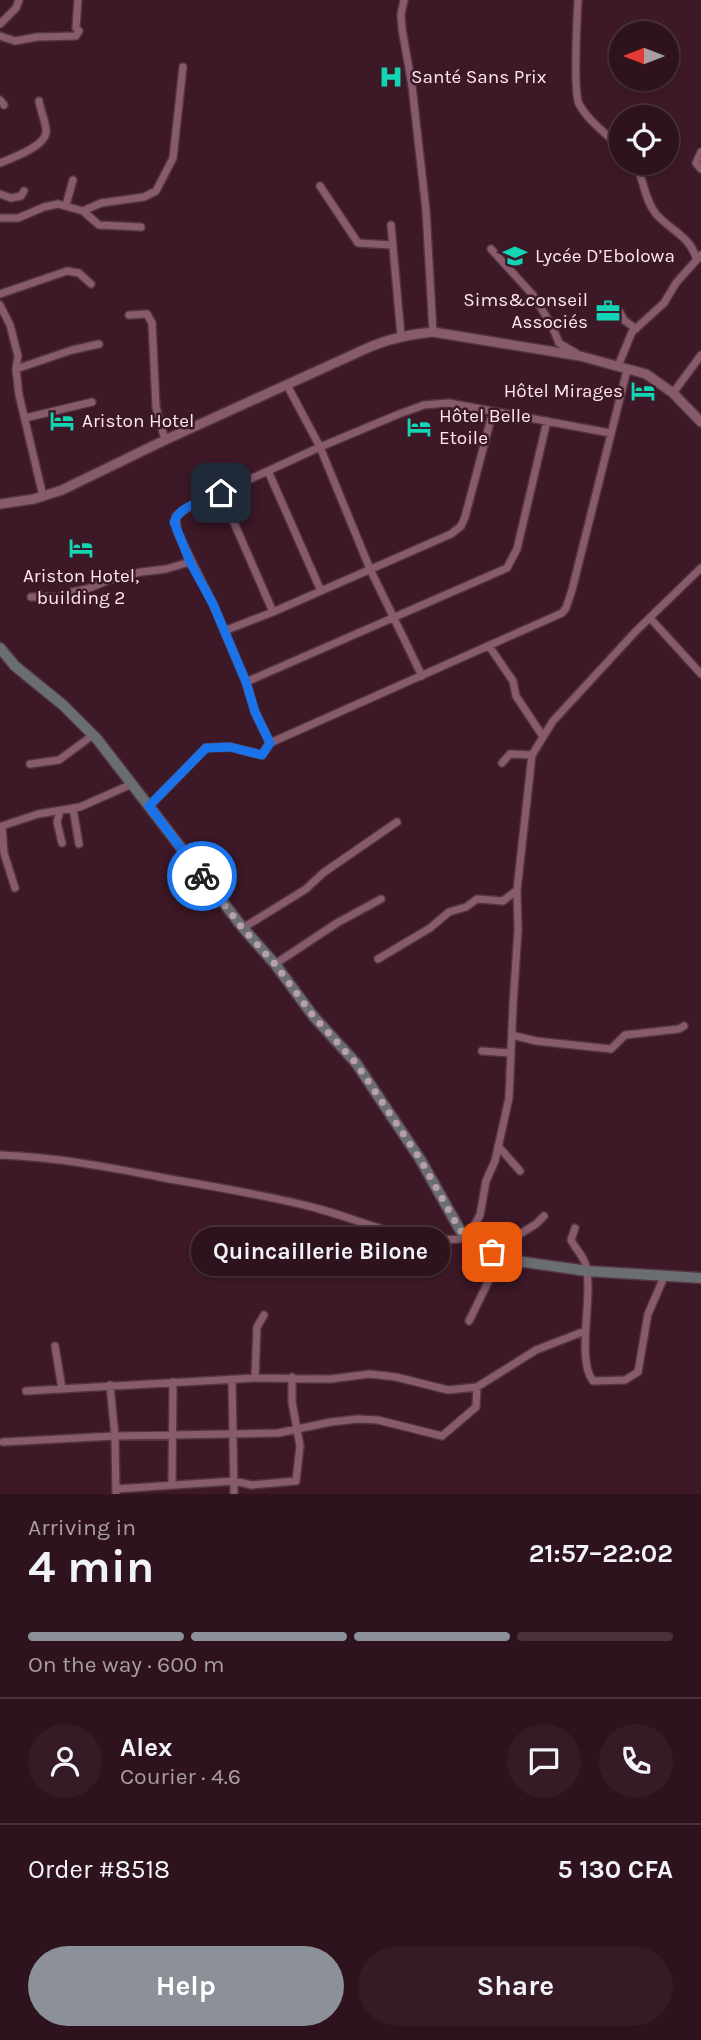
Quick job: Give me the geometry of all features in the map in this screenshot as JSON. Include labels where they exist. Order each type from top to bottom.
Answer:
[{"type":"main road","points":[[0,648],[15,666],[63,705],[93,735],[243,929],[275,964],[314,1017],[356,1063],[420,1159],[467,1238],[480,1248],[500,1257],[587,1271],[701,1278]]},
{"type":"street","points":[[0,24],[16,8],[19,0]]},
{"type":"street","points":[[0,36],[15,41],[37,37],[76,36],[79,31],[76,28],[78,0]]},
{"type":"street","points":[[404,0],[402,29],[412,86],[426,210],[433,332]]},
{"type":"street","points":[[578,0],[578,103],[609,136]]},
{"type":"street","points":[[83,211],[101,203],[144,197],[156,191],[173,158],[183,67]]},
{"type":"street","points":[[0,163],[29,150],[43,140],[47,131],[38,101]]},
{"type":"street","points":[[701,152],[696,163],[701,169]]},
{"type":"street","points":[[149,806],[206,748],[230,747],[262,755],[270,743],[551,618],[566,608],[632,332],[664,303],[699,256],[693,244],[667,225],[647,200],[639,175]]},
{"type":"street","points":[[66,205],[73,180]]},
{"type":"street","points":[[320,186],[358,243],[392,245]]},
{"type":"street","points":[[0,194],[11,198],[21,196],[24,191]]},
{"type":"street","points":[[0,218],[18,218],[44,207],[66,205],[83,211],[99,225],[141,227]]},
{"type":"street","points":[[391,225],[401,336]]},
{"type":"street","points":[[491,249],[533,295],[559,343],[580,356]]},
{"type":"street","points":[[0,294],[67,271],[79,273],[91,284]]},
{"type":"street","points":[[0,305],[10,326],[18,356],[16,369],[43,496]]},
{"type":"street","points":[[619,312],[624,320],[636,329]]},
{"type":"street","points":[[129,315],[147,314],[152,323],[156,407],[165,440]]},
{"type":"street","points":[[0,504],[62,490],[372,346],[401,336],[433,332],[580,356],[646,374],[673,393],[701,422]]},
{"type":"street","points":[[16,369],[99,344]]},
{"type":"street","points":[[673,393],[701,355]]},
{"type":"street","points":[[286,384],[320,447],[370,569],[422,676]]},
{"type":"street","points":[[25,418],[92,402]]},
{"type":"street","points":[[270,743],[224,631],[177,531],[174,522],[176,516],[185,509],[320,447],[424,405],[449,403],[610,433]]},
{"type":"street","points":[[224,631],[451,534],[461,526],[471,499],[493,411]]},
{"type":"street","points":[[246,682],[507,568],[517,549],[547,421]]},
{"type":"street","points":[[268,471],[321,591]]},
{"type":"street","points":[[221,493],[273,612]]},
{"type":"street","points":[[31,597],[65,597],[72,592],[111,579],[190,562]]},
{"type":"street","points":[[0,1155],[91,1163],[224,1188],[312,1207],[401,1235],[449,1241],[467,1238],[480,1215],[486,1181],[495,1161],[509,1098],[519,930],[517,890],[532,755],[542,735],[571,700],[701,568]]},
{"type":"street","points":[[650,618],[701,674]]},
{"type":"street","points":[[489,646],[513,681],[516,696],[542,735]]},
{"type":"street","points":[[30,764],[59,760],[93,735]]},
{"type":"street","points":[[502,763],[510,754],[532,755]]},
{"type":"street","points":[[15,888],[4,853],[2,826],[38,814],[73,808],[132,784]]},
{"type":"street","points":[[73,808],[79,844]]},
{"type":"street","points":[[60,811],[57,822],[62,843]]},
{"type":"street","points":[[243,929],[306,889],[323,873],[397,821]]},
{"type":"street","points":[[378,959],[430,928],[449,912],[466,907],[477,899],[503,901],[517,890]]},
{"type":"street","points":[[275,964],[337,923],[381,899]]},
{"type":"street","points":[[512,1035],[536,1041],[611,1049],[625,1035],[679,1029],[684,1026]]},
{"type":"street","points":[[482,1051],[511,1053]]},
{"type":"street","points":[[498,1146],[520,1171]]},
{"type":"street","points":[[468,1321],[507,1242],[537,1224],[544,1216]]},
{"type":"street","points":[[575,1228],[571,1240],[585,1261],[587,1271],[589,1299],[585,1331],[588,1375],[593,1381],[625,1380],[638,1372],[648,1314],[665,1275]]},
{"type":"street","points":[[255,1378],[257,1326],[264,1315]]},
{"type":"street","points":[[26,1391],[255,1378],[330,1379],[370,1374],[396,1377],[448,1390],[477,1387],[536,1350],[585,1331]]},
{"type":"street","points":[[55,1346],[62,1389]]},
{"type":"street","points":[[110,1385],[115,1436],[116,1491],[234,1481],[252,1485],[296,1481],[300,1446],[292,1402],[292,1377]]},
{"type":"street","points":[[232,1380],[234,1494]]},
{"type":"street","points":[[172,1485],[173,1382]]},
{"type":"street","points":[[3,1442],[115,1436],[232,1435],[298,1429],[331,1422],[378,1420],[442,1436],[476,1407],[477,1387]]},
{"type":"way so far","points":[[202,876],[243,929],[275,964],[314,1017],[356,1063],[420,1159],[460,1230],[480,1248],[492,1252]]},
{"type":"place","name":"Santé Sans Prix","points":[[391,77]]},
{"type":"place","name":"Lycée D’Ebolowa","points":[[515,256]]},
{"type":"place","name":"Sims&conseil Associés","points":[[608,311]]},
{"type":"place","name":"Hôtel Mirages","points":[[643,391]]},
{"type":"place","name":"Ariston Hotel","points":[[62,421]]},
{"type":"place","name":"Hôtel Belle Etoile","points":[[419,427]]},
{"type":"place","name":"Ariston Hotel, building 2","points":[[81,548]]},
{"type":"place","name":"Quincaillerie Bilone","points":[[492,1252]]},
{"type":"route","points":[[202,876],[149,806],[206,748],[230,747],[262,755],[270,743],[255,712],[246,682],[213,604],[190,562],[174,522],[176,516],[185,509],[221,493]]}]
